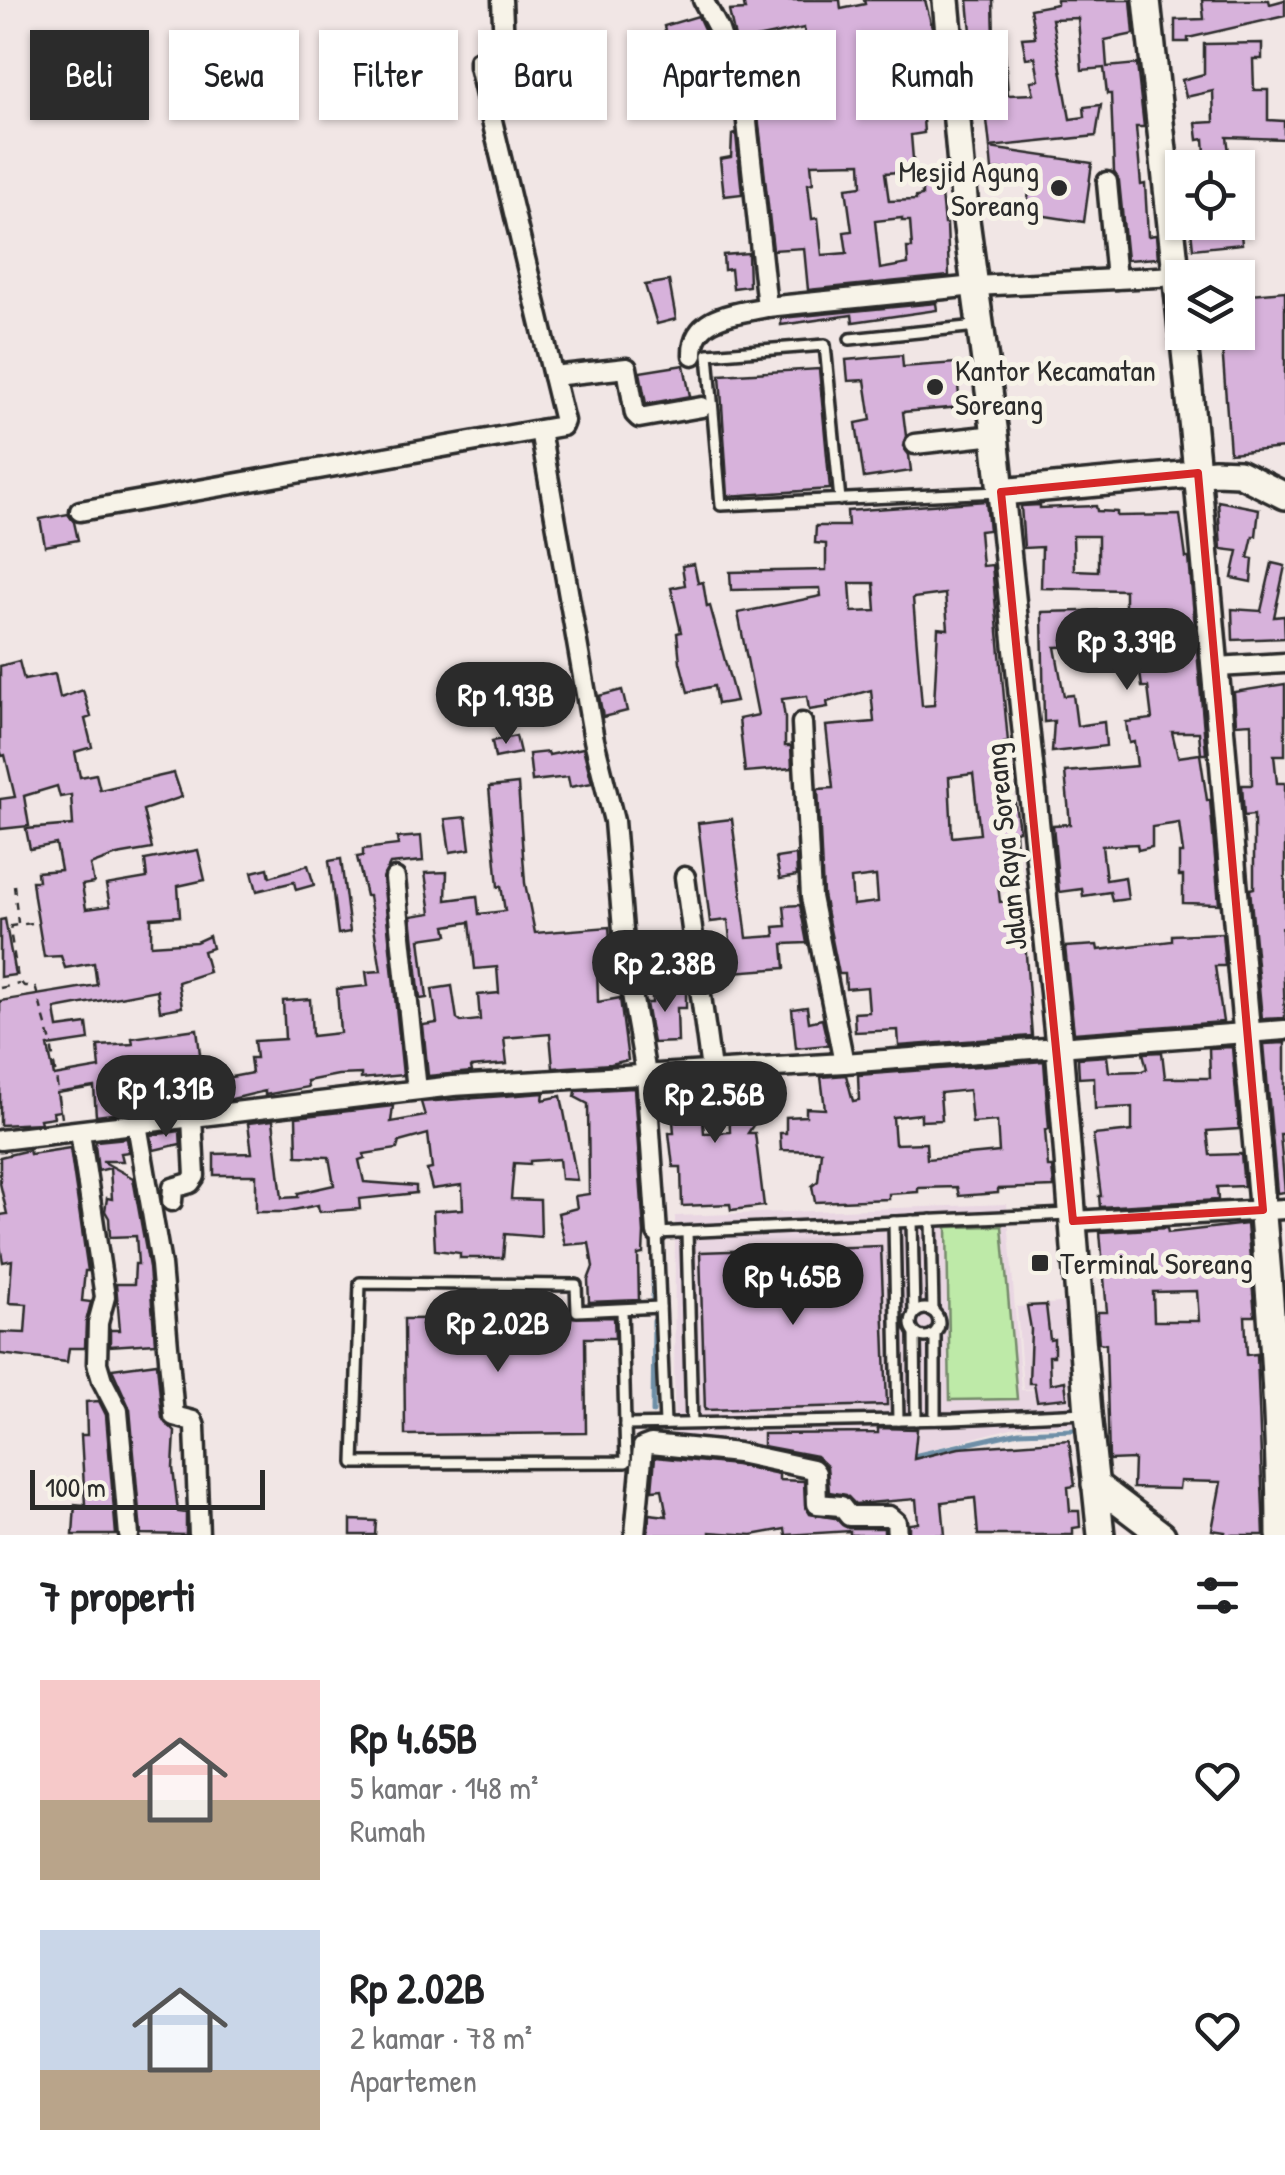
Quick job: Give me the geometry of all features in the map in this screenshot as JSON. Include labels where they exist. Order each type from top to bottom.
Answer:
[{"type":"main road","name":"Jalan Raya Soreang","points":[[946,0],[1059,1045],[1101,1535]]},
{"type":"main road","points":[[1147,0],[1175,260]]},
{"type":"main road","points":[[1185,350],[1246,1032],[1274,1210],[1280,1535]]},
{"type":"main road","points":[[1001,492],[1239,473],[1285,496]]},
{"type":"main road","points":[[1095,1484],[1162,1535]]},
{"type":"street","points":[[80,511],[564,424],[479,66],[479,61],[501,52],[504,46],[502,0]]},
{"type":"street","points":[[703,0],[719,30],[746,114],[767,307]]},
{"type":"street","points":[[1107,182],[1116,279]]},
{"type":"street","points":[[693,355],[693,342],[703,326],[767,307],[975,286],[1165,277]]},
{"type":"street","points":[[553,376],[627,368],[639,418],[702,407]]},
{"type":"street","points":[[540,430],[594,740],[614,821],[626,954],[646,1074],[657,1234]]},
{"type":"street","points":[[914,444],[994,434]]},
{"type":"street","points":[[1216,667],[1285,663]]},
{"type":"street","points":[[802,723],[810,898],[844,1063]]},
{"type":"street","points":[[684,877],[710,1070]]},
{"type":"street","points":[[395,878],[417,1090]]},
{"type":"street","points":[[0,1140],[417,1090],[1285,1030]]},
{"type":"street","points":[[172,1202],[173,1188],[195,1176],[192,1118]]},
{"type":"street","points":[[138,1124],[161,1265],[174,1416],[188,1418],[195,1427],[199,1535]]},
{"type":"street","points":[[72,1133],[105,1296],[98,1323],[97,1363],[118,1411],[129,1535]]},
{"type":"street","points":[[1072,1217],[1274,1210]]},
{"type":"street","points":[[634,1535],[644,1447],[650,1444],[738,1452],[813,1469],[817,1504],[841,1506],[850,1516],[888,1516],[896,1522],[896,1535]]},
{"type":"lane","points":[[850,339],[980,325]]},
{"type":"lane","points":[[840,500],[825,345],[708,354],[722,505],[840,500],[1001,492]]},
{"type":"lane","points":[[666,1424],[657,1234],[1072,1217]]},
{"type":"lane","points":[[931,1220],[933,1310],[940,1322],[934,1334],[935,1420]]},
{"type":"lane","points":[[894,1222],[898,1420]]},
{"type":"lane","points":[[912,1222],[916,1420]]},
{"type":"lane","points":[[686,1232],[692,1424]]},
{"type":"lane","points":[[622,1309],[626,1462],[354,1463],[360,1284],[576,1285],[577,1311],[660,1307]]},
{"type":"lane","points":[[914,1314],[933,1310]]},
{"type":"lane","points":[[915,1334],[928,1338],[934,1334]]},
{"type":"lane","points":[[625,1425],[935,1420],[1088,1413]]},
{"type":"path","points":[[14,884],[18,925]]},
{"type":"path","points":[[21,984],[10,930],[11,926],[32,923]]},
{"type":"path","points":[[0,988],[34,986],[72,1133]]},
{"type":"highlighted area","points":[[1198,473],[1263,1210],[1073,1221],[1001,492]]},
{"type":"shaded area","points":[[1007,1204],[1021,1390],[1075,1389],[1077,1426],[1019,1426],[845,1472],[674,1435],[675,1216]]},
{"type":"shaded area","points":[[1070,1302],[1074,1386],[1023,1389],[1017,1307]]},
{"type":"green space","points":[[1002,1226],[1017,1399],[950,1400],[947,1227]]},
{"type":"building","points":[[743,0],[840,0],[841,9],[865,4],[864,0],[925,0],[933,30],[856,30],[856,120],[923,120],[924,133],[911,135],[914,171],[885,173],[889,201],[916,200],[922,196],[922,178],[938,178],[938,195],[941,194],[947,224],[949,276],[808,290],[804,248],[773,250],[758,120],[836,120],[836,30],[733,30],[729,11],[745,10]],"holes":[[[861,163],[862,186],[846,188],[852,231],[844,232],[847,253],[822,255],[818,218],[812,219],[808,184],[813,183],[811,164]],[[875,221],[910,221],[912,248],[907,248],[908,264],[880,269]]]},
{"type":"building","points":[[968,0],[993,0],[994,30],[971,30]]},
{"type":"building","points":[[1057,0],[1131,0],[1134,34],[1105,40],[1107,67],[1137,64],[1144,127],[1136,127],[1141,185],[1145,184],[1148,236],[1156,235],[1158,258],[1127,260],[1119,181],[1114,172],[1111,94],[1107,94],[1104,68],[1082,70],[1078,18],[1052,19],[1070,119],[1085,117],[1084,107],[1101,105],[1096,136],[990,147],[987,120],[1008,120],[1008,95],[1034,94],[1031,81],[1039,80],[1035,57],[1026,58],[1022,38],[1035,37],[1030,9],[1057,4]]},
{"type":"building","points":[[1202,0],[1269,0],[1270,4],[1285,0],[1285,16],[1175,42],[1175,20],[1204,19]]},
{"type":"building","points":[[698,16],[704,30],[665,30],[664,26]]},
{"type":"building","points":[[1262,43],[1262,59],[1253,59],[1254,90],[1268,90],[1268,120],[1284,121],[1284,139],[1227,137],[1229,150],[1205,150],[1204,139],[1198,140],[1196,123],[1214,122],[1213,91],[1186,97],[1182,80],[1204,74],[1204,44]]},
{"type":"building","points":[[736,134],[742,194],[724,196],[720,159],[731,157],[732,135]]},
{"type":"building","name":"Mesjid Agung Soreang","points":[[990,148],[1092,163],[1084,222],[1026,213],[1032,170],[992,170]]},
{"type":"building","points":[[1192,240],[1242,240],[1242,244],[1193,249]]},
{"type":"building","points":[[748,253],[749,286],[733,288],[731,269],[724,270],[723,255]]},
{"type":"building","points":[[669,281],[676,319],[657,324],[645,285]]},
{"type":"building","points":[[1285,291],[1285,448],[1230,453],[1222,350],[1255,350],[1255,294]]},
{"type":"building","points":[[936,303],[937,310],[853,322],[852,315],[781,325],[781,318]]},
{"type":"building","points":[[902,355],[903,367],[956,363],[960,407],[903,412],[903,446],[911,471],[864,478],[856,423],[871,420],[865,380],[848,381],[846,360]]},
{"type":"building","points":[[684,365],[690,396],[646,404],[640,372]]},
{"type":"building","points":[[819,369],[830,489],[728,496],[720,375]]},
{"type":"building","points":[[986,501],[989,530],[979,531],[982,566],[992,565],[1008,742],[1004,743],[1004,771],[1008,804],[1015,803],[1019,830],[1015,831],[1017,875],[997,877],[1000,902],[1022,900],[1032,1036],[899,1046],[898,1030],[855,1032],[854,1013],[869,1012],[867,987],[846,989],[845,974],[839,974],[823,895],[818,789],[833,788],[826,726],[874,722],[871,690],[809,710],[807,696],[782,699],[785,746],[791,746],[792,768],[745,772],[739,719],[758,715],[738,613],[821,596],[820,588],[731,590],[730,572],[826,570],[826,544],[815,543],[816,526],[848,526],[847,511]],"holes":[[[850,583],[874,583],[876,611],[852,612]],[[945,594],[948,629],[938,628],[934,705],[922,706],[913,598]],[[973,774],[980,834],[952,837],[949,777]],[[876,876],[878,902],[853,905],[851,879]]]},
{"type":"building","points":[[1218,501],[1259,509],[1248,558],[1253,559],[1251,582],[1232,578],[1238,551],[1221,549]]},
{"type":"building","points":[[1021,506],[1096,506],[1097,511],[1117,512],[1117,516],[1180,515],[1189,558],[1206,754],[1201,754],[1199,732],[1172,732],[1178,757],[1200,754],[1210,800],[1219,904],[1183,903],[1179,823],[1152,827],[1152,847],[1138,850],[1137,844],[1102,846],[1106,880],[1125,877],[1128,899],[1112,901],[1110,892],[1083,896],[1082,889],[1059,892],[1053,825],[1070,824],[1065,772],[1137,766],[1126,722],[1152,719],[1148,687],[1142,687],[1136,645],[1055,647],[1064,696],[1073,695],[1077,726],[1104,722],[1106,746],[1052,752],[1054,721],[1044,722],[1042,612],[1125,610],[1125,590],[1041,588],[1042,547],[1024,548]],"holes":[[[1073,536],[1098,536],[1098,571],[1074,570]]]},
{"type":"building","points":[[68,514],[78,540],[45,546],[40,519]]},
{"type":"building","points":[[1272,563],[1285,566],[1274,617],[1284,616],[1285,638],[1233,640],[1232,609],[1261,611]]},
{"type":"building","points":[[694,564],[698,583],[703,582],[736,701],[717,704],[714,686],[688,692],[680,662],[677,633],[681,632],[671,588],[685,585],[682,566]]},
{"type":"building","points":[[19,661],[24,680],[55,674],[60,698],[83,690],[91,717],[85,719],[92,747],[75,752],[80,777],[96,774],[100,790],[174,773],[182,797],[143,810],[152,849],[90,865],[94,883],[82,885],[86,909],[110,906],[106,885],[147,878],[145,860],[198,850],[205,880],[178,886],[180,916],[151,918],[151,945],[196,942],[209,936],[212,948],[203,951],[209,972],[178,982],[182,1007],[160,1011],[157,990],[55,1009],[58,1028],[87,1024],[89,1040],[48,1046],[54,1076],[100,1068],[98,1046],[133,1044],[132,1038],[197,1029],[201,1062],[172,1065],[177,1093],[202,1091],[200,1083],[252,1073],[250,1058],[256,1058],[254,1041],[285,1039],[283,1001],[310,999],[312,1036],[340,1033],[337,989],[368,986],[366,972],[381,971],[369,896],[357,857],[363,856],[363,849],[398,845],[397,838],[421,836],[423,861],[390,864],[383,878],[403,1075],[361,1079],[361,1074],[338,1075],[307,1081],[308,1087],[265,1095],[265,1091],[232,1099],[96,1116],[94,1087],[57,1093],[60,1111],[53,1112],[54,1117],[40,1119],[41,1123],[0,1125],[0,1001],[97,985],[94,963],[65,968],[61,956],[44,957],[34,897],[32,881],[38,881],[37,872],[61,870],[56,844],[30,849],[26,829],[73,825],[71,795],[60,797],[57,786],[24,796],[29,826],[0,829],[0,799],[15,797],[0,749],[0,666]]},
{"type":"building","points":[[1285,684],[1285,755],[1274,755],[1277,783],[1285,783],[1285,1018],[1262,1019],[1250,889],[1254,888],[1254,815],[1244,816],[1242,785],[1252,785],[1251,723],[1236,724],[1234,692]]},
{"type":"building","points":[[622,690],[627,711],[603,717],[599,696]]},
{"type":"building","points":[[516,736],[520,753],[495,758],[492,741]]},
{"type":"building","points":[[583,748],[592,783],[570,787],[568,777],[532,781],[529,754],[549,755]]},
{"type":"building","points":[[518,784],[525,883],[535,933],[609,927],[611,950],[600,951],[597,961],[598,1002],[620,998],[628,1060],[553,1068],[550,1034],[504,1038],[507,1064],[428,1076],[423,1025],[437,1023],[432,989],[452,986],[457,1019],[480,1020],[478,995],[499,993],[497,967],[475,969],[470,922],[446,926],[448,935],[420,939],[427,998],[420,999],[411,916],[431,913],[425,873],[447,872],[446,900],[477,896],[479,914],[505,911],[501,886],[498,887],[489,787]]},
{"type":"building","points":[[466,817],[470,849],[450,852],[445,819]]},
{"type":"building","points":[[732,819],[747,938],[775,936],[774,927],[786,926],[784,906],[800,905],[807,943],[783,944],[785,968],[733,972],[728,920],[710,922],[698,823]]},
{"type":"building","points":[[796,855],[797,876],[780,879],[776,858]]},
{"type":"building","points":[[341,859],[350,932],[338,934],[329,861]]},
{"type":"building","points":[[308,865],[314,885],[296,890],[294,882],[257,891],[252,872],[268,868],[270,877]]},
{"type":"building","points":[[5,919],[15,975],[0,977],[0,920]]},
{"type":"building","points":[[1222,933],[1225,966],[1215,966],[1223,1022],[1074,1033],[1065,947],[1097,945],[1098,950],[1172,941],[1172,935]]},
{"type":"building","points":[[686,990],[686,1008],[677,1008],[678,1042],[653,1043],[646,1003],[652,1003],[652,991]]},
{"type":"building","points":[[807,1007],[809,1022],[822,1019],[828,1045],[796,1048],[792,1009]]},
{"type":"building","points":[[1285,1043],[1285,1134],[1280,1134],[1285,1192],[1277,1193],[1264,1044]]},
{"type":"building","points":[[1232,1047],[1239,1129],[1207,1131],[1210,1155],[1241,1154],[1244,1186],[1217,1187],[1218,1200],[1100,1207],[1093,1135],[1132,1131],[1132,1107],[1095,1109],[1094,1077],[1079,1078],[1078,1058],[1107,1056],[1109,1072],[1142,1071],[1147,1069],[1143,1053],[1162,1052],[1165,1078],[1210,1078],[1209,1048]]},
{"type":"building","points":[[1044,1061],[1049,1129],[1045,1130],[1054,1187],[998,1189],[998,1193],[959,1196],[957,1187],[918,1188],[918,1192],[889,1194],[889,1199],[815,1202],[812,1186],[818,1181],[821,1151],[781,1150],[780,1133],[786,1133],[786,1117],[806,1116],[806,1108],[825,1109],[821,1077],[846,1075],[853,1101],[859,1100],[858,1075]],"holes":[[[969,1090],[972,1123],[997,1121],[999,1152],[927,1159],[926,1143],[895,1144],[893,1117],[921,1114],[921,1121],[942,1120],[940,1093]]]},
{"type":"building","points":[[716,1083],[717,1090],[732,1089],[733,1106],[760,1096],[759,1116],[748,1133],[755,1133],[764,1206],[731,1210],[730,1204],[682,1206],[681,1167],[673,1167],[669,1133],[674,1133],[672,1108],[666,1109],[664,1086]],"holes":[[[729,1107],[730,1132],[704,1133],[702,1109]]]},
{"type":"building","points":[[634,1088],[644,1233],[643,1254],[638,1255],[639,1300],[589,1302],[588,1280],[593,1267],[589,1243],[565,1245],[558,1213],[577,1208],[575,1196],[589,1194],[588,1104],[575,1097],[576,1091]]},
{"type":"building","points":[[544,1093],[543,1100],[561,1096],[577,1180],[561,1179],[559,1159],[514,1163],[511,1199],[540,1200],[541,1237],[505,1234],[503,1258],[460,1258],[460,1253],[435,1250],[433,1211],[463,1209],[462,1185],[432,1189],[427,1170],[432,1169],[428,1134],[399,1142],[397,1149],[364,1154],[365,1158],[359,1160],[364,1182],[416,1186],[416,1193],[359,1199],[360,1209],[319,1212],[318,1205],[284,1212],[256,1212],[256,1175],[214,1175],[214,1154],[252,1153],[248,1123],[273,1120],[282,1198],[298,1197],[298,1193],[334,1185],[329,1157],[297,1156],[296,1117],[393,1106],[391,1122],[425,1116],[421,1102]]},
{"type":"building","points":[[180,1131],[181,1149],[180,1144],[154,1150],[151,1135]]},
{"type":"building","points":[[127,1138],[129,1152],[121,1153],[123,1161],[102,1161],[133,1178],[149,1267],[155,1343],[110,1346],[110,1330],[120,1330],[116,1284],[134,1284],[138,1264],[136,1236],[110,1237],[105,1211],[107,1198],[112,1199],[110,1168],[98,1171],[95,1145],[96,1141]]},
{"type":"building","points":[[70,1148],[88,1271],[82,1301],[91,1302],[85,1348],[69,1348],[67,1362],[0,1354],[0,1332],[25,1333],[27,1304],[9,1303],[12,1260],[3,1262],[0,1246],[0,1215],[7,1214],[0,1183],[0,1157],[29,1150],[30,1154]]},
{"type":"building","points":[[1247,1224],[1255,1316],[1245,1316],[1247,1355],[1257,1354],[1264,1535],[1224,1535],[1225,1532],[1212,1530],[1221,1482],[1180,1481],[1179,1489],[1133,1488],[1134,1459],[1109,1460],[1106,1344],[1099,1343],[1098,1331],[1098,1312],[1107,1312],[1100,1232],[1167,1228],[1168,1233]],"holes":[[[1197,1291],[1199,1321],[1154,1321],[1153,1292]]]},
{"type":"building","points":[[881,1246],[887,1405],[705,1410],[700,1252]]},
{"type":"building","points":[[1046,1305],[1050,1340],[1054,1339],[1054,1356],[1049,1356],[1050,1384],[1065,1381],[1067,1398],[1037,1401],[1034,1383],[1029,1383],[1031,1329],[1027,1306]]},
{"type":"building","points":[[614,1317],[615,1338],[585,1338],[586,1433],[405,1435],[404,1319]]},
{"type":"building","points":[[157,1363],[162,1418],[175,1432],[173,1468],[178,1512],[186,1513],[186,1535],[141,1534],[130,1409],[112,1369]]},
{"type":"building","points":[[99,1401],[106,1415],[116,1535],[73,1535],[75,1504],[85,1505],[81,1435],[87,1435],[86,1402]]},
{"type":"building","points":[[878,1428],[917,1429],[914,1459],[959,1448],[1069,1440],[1075,1486],[1068,1487],[1070,1511],[1079,1511],[1080,1527],[1073,1528],[1073,1535],[978,1535],[975,1498],[942,1502],[945,1535],[909,1535],[909,1524],[918,1523],[916,1499],[855,1504],[846,1495],[829,1492],[827,1466],[816,1456],[763,1446],[763,1434],[878,1433]]},
{"type":"building","points":[[655,1457],[736,1465],[779,1474],[779,1480],[804,1481],[805,1505],[810,1514],[835,1518],[848,1528],[884,1528],[884,1535],[850,1535],[850,1531],[786,1535],[785,1529],[752,1535],[648,1535],[649,1514],[667,1516],[662,1489],[652,1490]]},
{"type":"building","points":[[351,1520],[376,1521],[375,1535],[351,1535]]},
{"type":"waterway","points":[[653,1242],[653,1300]]},
{"type":"waterway","points":[[653,1412],[654,1321]]},
{"type":"waterway","points":[[909,1457],[1019,1432],[1074,1430]]},
{"type":"place","name":"Mesjid Agung Soreang","points":[[1059,188]]},
{"type":"place","name":"Kantor Kecamatan Soreang","points":[[935,387]]},
{"type":"place","name":"Terminal Soreang","points":[[1040,1263]]}]
